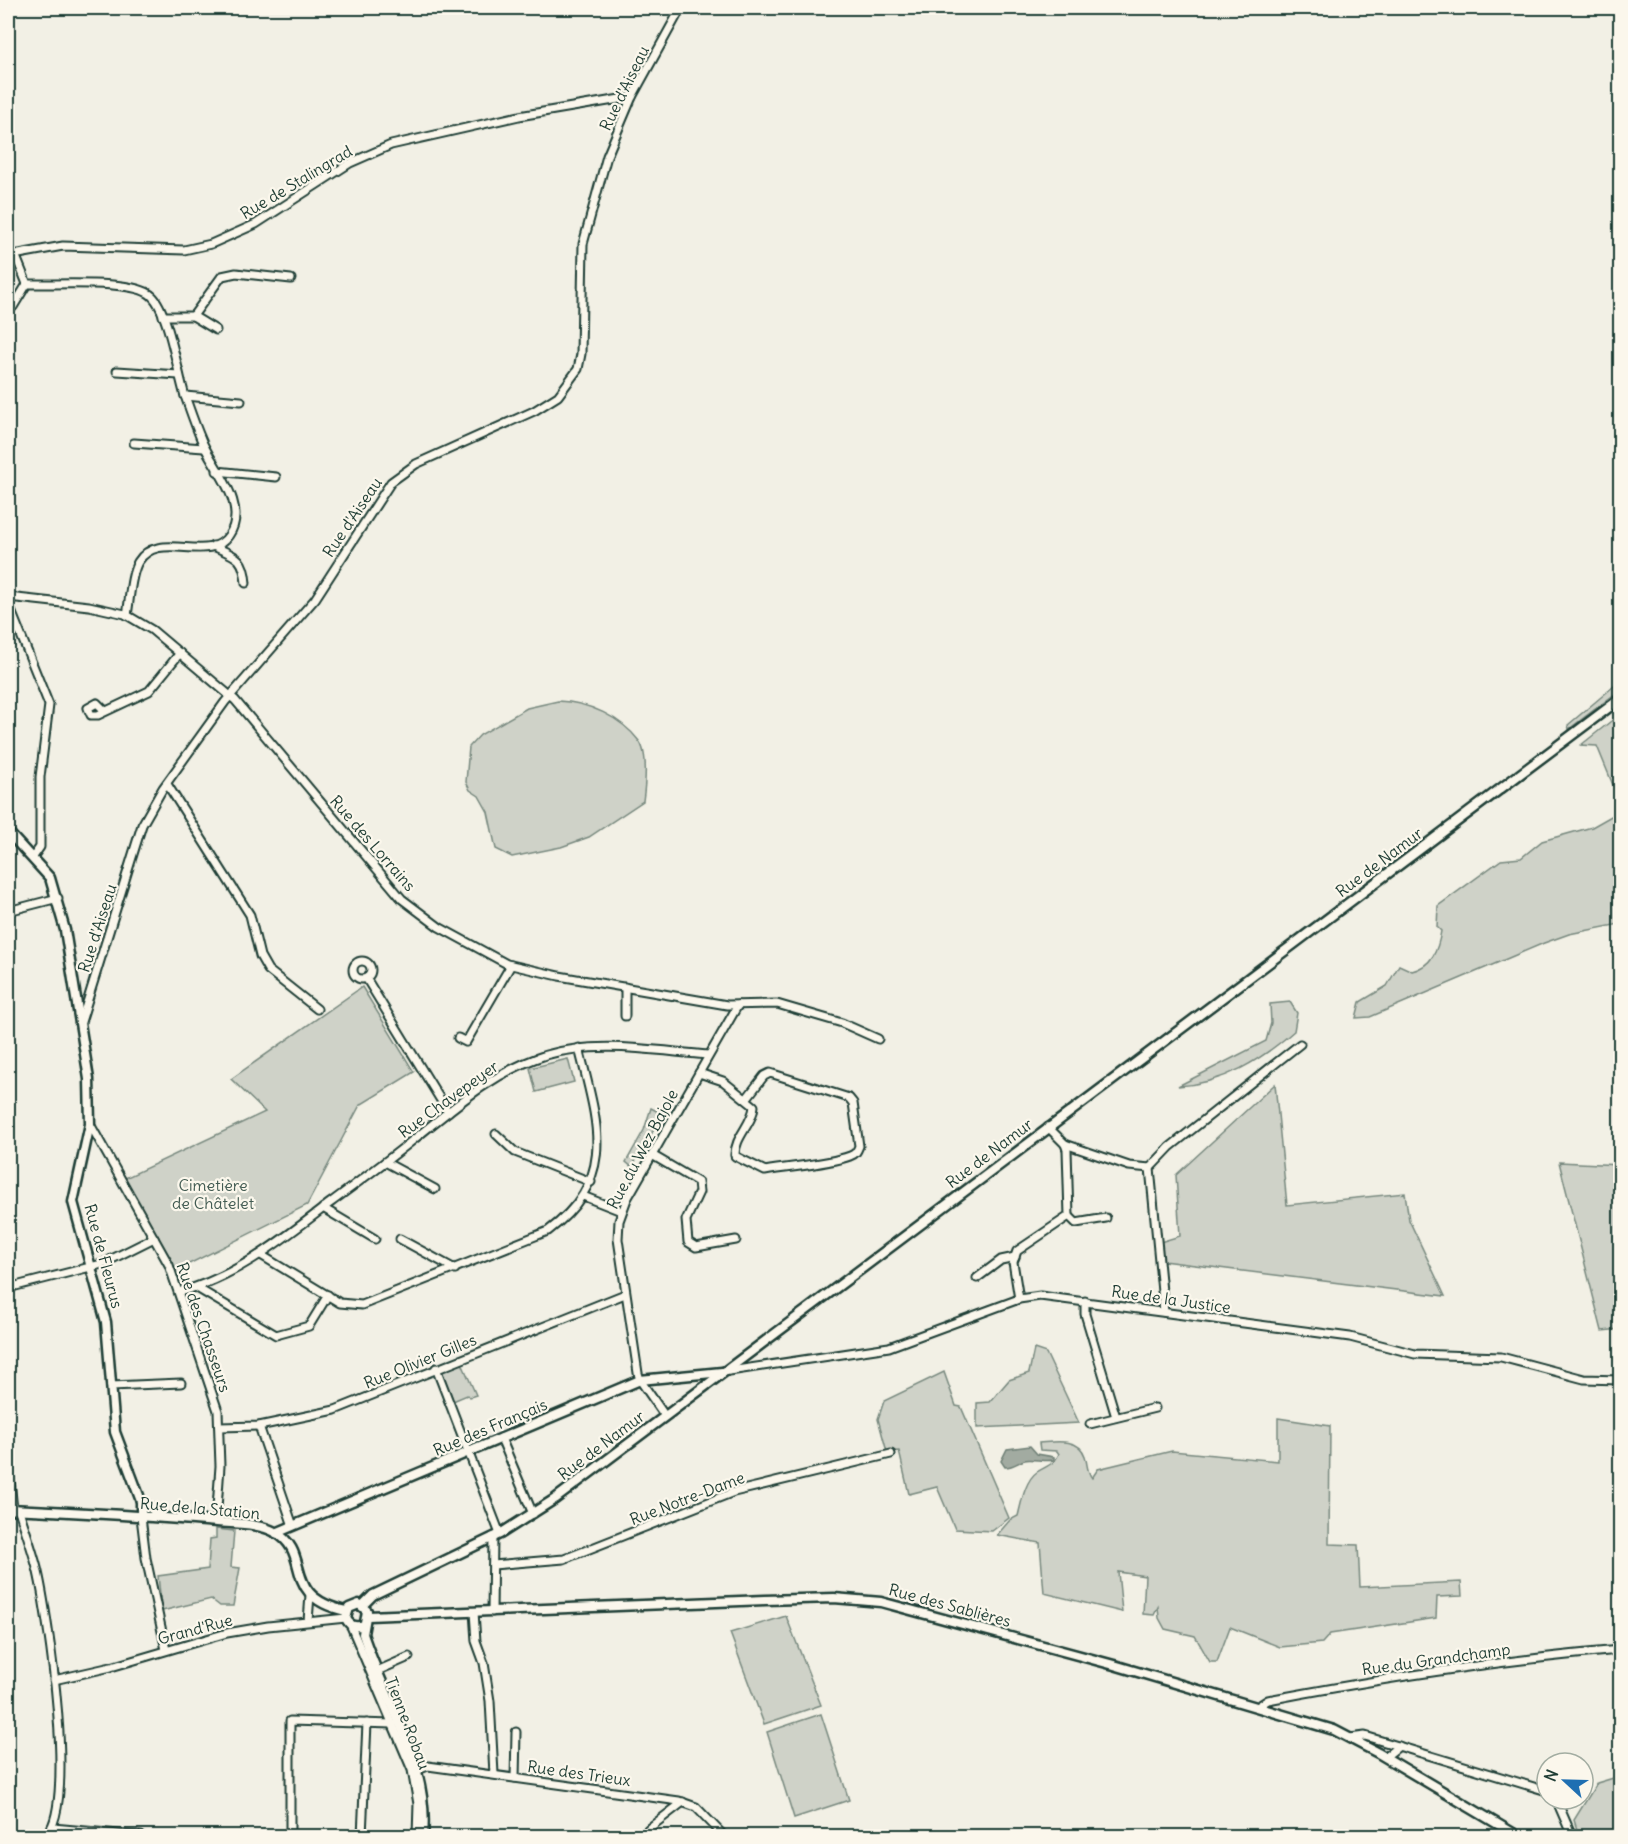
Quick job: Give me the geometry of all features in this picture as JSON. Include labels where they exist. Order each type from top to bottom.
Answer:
[{"type":"main road","name":"Rue de Namur","points":[[347,1618],[355,1604],[362,1606],[373,1595],[496,1535],[533,1514],[1620,699]]},
{"type":"main road","name":"Rue de Fleurus","points":[[8,832],[50,878],[58,898],[65,930],[89,1079],[90,1124],[74,1202],[106,1322],[115,1432],[141,1501],[142,1519]]},
{"type":"main road","name":"Rue des Français","points":[[276,1533],[640,1380],[722,1372]]},
{"type":"main road","points":[[141,1501],[163,1517]]},
{"type":"main road","name":"Rue de la Station","points":[[13,1510],[142,1519],[163,1517],[254,1525],[276,1533],[290,1549],[310,1595]]},
{"type":"main road","points":[[310,1595],[347,1618]]},
{"type":"main road","name":"Rue des Sablières","points":[[347,1618],[357,1627],[366,1620],[474,1612],[800,1599],[881,1602],[1334,1730],[1376,1751],[1518,1836]]},
{"type":"main road","name":"Tienne Robau","points":[[362,1606],[366,1620],[363,1634],[418,1770],[423,1802],[423,1836]]},
{"type":"street","name":"Rue d'Aiseau","points":[[81,1025],[142,825],[167,784],[231,695],[315,599],[391,482],[416,464],[534,411],[558,396],[578,369],[581,354],[583,244],[607,156],[632,97],[681,8]]},
{"type":"street","name":"Rue de Stalingrad","points":[[11,255],[63,246],[184,250],[211,244],[256,224],[350,163],[391,145],[519,116],[632,97]]},
{"type":"street","points":[[11,255],[27,284]]},
{"type":"street","points":[[193,316],[222,276],[236,273],[291,279]]},
{"type":"street","points":[[8,307],[13,307],[27,284]]},
{"type":"street","points":[[27,284],[133,286],[153,297],[163,316],[185,396],[204,448],[234,504],[235,519],[229,535],[213,546],[196,548],[168,545],[154,548],[139,561],[126,615]]},
{"type":"street","points":[[163,316],[193,316],[216,330]]},
{"type":"street","points":[[117,371],[179,375]]},
{"type":"street","points":[[185,396],[241,401]]},
{"type":"street","points":[[134,442],[204,448]]},
{"type":"street","points":[[217,471],[276,477]]},
{"type":"street","points":[[213,546],[239,558],[245,565],[246,583]]},
{"type":"street","name":"Rue des Lorrains","points":[[8,597],[89,606],[126,615],[152,630],[231,695],[402,899],[439,927],[511,964],[625,987],[738,1005],[777,1004],[838,1022],[878,1039]]},
{"type":"street","points":[[8,603],[49,705],[40,777],[40,847],[33,857]]},
{"type":"street","points":[[105,711],[149,691],[180,653]]},
{"type":"street","points":[[167,784],[250,915],[260,956],[268,969],[317,1009]]},
{"type":"street","points":[[8,911],[58,898]]},
{"type":"street","points":[[458,1038],[466,1042],[511,964]]},
{"type":"street","points":[[366,978],[448,1112]]},
{"type":"street","points":[[625,987],[625,1016]]},
{"type":"street","name":"Rue du Wez Bajole","points":[[665,1416],[640,1380],[618,1239],[621,1211],[738,1005]]},
{"type":"street","points":[[1150,1168],[1170,1148],[1300,1044]]},
{"type":"street","points":[[261,1255],[328,1296],[349,1305],[370,1303],[548,1231],[567,1216],[584,1196],[591,1182],[597,1158],[598,1134],[579,1048]]},
{"type":"street","name":"Rue Chavepeyer","points":[[179,1292],[197,1288],[261,1255],[448,1112],[486,1084],[516,1067],[546,1055],[579,1048],[622,1048],[708,1055]]},
{"type":"street","points":[[699,1073],[723,1081],[747,1098],[754,1106],[754,1113],[735,1148],[735,1156],[757,1169],[765,1171],[852,1156],[857,1151],[859,1146],[853,1103],[849,1098],[770,1073],[764,1076],[747,1098]]},
{"type":"street","name":"Rue des Chasseurs","points":[[90,1124],[169,1265],[218,1411],[220,1466],[216,1522]]},
{"type":"street","points":[[1048,1128],[1065,1144],[1129,1166],[1150,1168]]},
{"type":"street","points":[[496,1134],[515,1152],[591,1182]]},
{"type":"street","points":[[1065,1144],[1070,1216],[1076,1223],[1106,1218]]},
{"type":"street","points":[[652,1155],[698,1182],[699,1192],[686,1220],[688,1242],[696,1247],[736,1240]]},
{"type":"street","points":[[385,1162],[435,1189]]},
{"type":"street","points":[[1150,1168],[1164,1312]]},
{"type":"street","points":[[584,1196],[621,1211]]},
{"type":"street","points":[[323,1208],[375,1239]]},
{"type":"street","points":[[1019,1299],[1012,1262],[1017,1251],[1070,1216]]},
{"type":"street","points":[[8,1288],[92,1267],[154,1238]]},
{"type":"street","points":[[400,1239],[455,1269]]},
{"type":"street","points":[[977,1278],[1001,1260],[1015,1257]]},
{"type":"street","points":[[197,1288],[276,1335],[309,1326],[328,1296]]},
{"type":"street","name":"Rue Olivier Gilles","points":[[219,1427],[259,1426],[335,1410],[625,1294]]},
{"type":"street","name":"Rue de la Justice","points":[[722,1372],[889,1347],[1019,1299],[1040,1296],[1350,1337],[1415,1354],[1501,1357],[1584,1379],[1620,1380]]},
{"type":"street","points":[[1085,1301],[1085,1314],[1116,1417]]},
{"type":"street","points":[[436,1368],[469,1452],[496,1535],[492,1612]]},
{"type":"street","points":[[111,1386],[181,1383]]},
{"type":"street","points":[[1090,1424],[1155,1408]]},
{"type":"street","points":[[259,1426],[293,1526]]},
{"type":"street","points":[[501,1438],[533,1514]]},
{"type":"street","name":"Rue Notre-Dame","points":[[493,1565],[564,1559],[734,1492],[891,1454]]},
{"type":"street","points":[[8,1459],[13,1510],[38,1572],[56,1696],[61,1776],[53,1828],[44,1836]]},
{"type":"street","points":[[142,1519],[146,1558],[166,1650]]},
{"type":"street","points":[[308,1621],[310,1595]]},
{"type":"street","points":[[474,1612],[476,1641],[484,1663],[490,1701],[494,1774]]},
{"type":"street","name":"Grand'Rue","points":[[54,1680],[226,1633],[308,1621],[347,1618]]},
{"type":"street","name":"Tienne Robau","points":[[347,1618],[393,1724],[415,1784],[417,1836]]},
{"type":"street","name":"Rue du Grandchamp","points":[[1257,1707],[1268,1700],[1360,1683],[1572,1654],[1620,1650]]},
{"type":"street","points":[[377,1671],[409,1657]]},
{"type":"street","points":[[290,1836],[290,1721],[393,1724]]},
{"type":"street","points":[[363,1836],[367,1723]]},
{"type":"street","points":[[516,1732],[516,1778]]},
{"type":"street","name":"Rue des Sablières","points":[[1350,1738],[1365,1736],[1535,1787]]},
{"type":"street","points":[[1376,1751],[1383,1741]]},
{"type":"street","points":[[1385,1757],[1399,1746]]},
{"type":"street","name":"Rue des Trieux","points":[[418,1770],[428,1766],[683,1802],[696,1807],[724,1836]]},
{"type":"street","points":[[648,1829],[683,1802]]},
{"type":"street","points":[[1561,1811],[1572,1836]]},
{"type":"street","points":[[53,1828],[141,1836]]},
{"type":"green space","points":[[1620,681],[1620,690],[1569,729],[1568,725]]},
{"type":"green space","points":[[558,701],[581,704],[603,712],[632,732],[639,741],[644,754],[643,801],[589,837],[561,847],[512,857],[496,849],[488,812],[479,796],[470,790],[466,782],[469,747],[480,735],[527,708]]},
{"type":"green space","points":[[1620,714],[1620,795],[1613,785],[1597,746],[1581,745]]},
{"type":"green space","points":[[1620,811],[1620,924],[1569,934],[1370,1017],[1356,1018],[1360,1002],[1387,986],[1399,965],[1412,971],[1425,965],[1433,956],[1441,931],[1437,927],[1438,906],[1501,860],[1521,858],[1542,841],[1592,827]]},
{"type":"green space","name":"Cimetière de Châtelet","points":[[362,987],[414,1072],[360,1105],[307,1205],[175,1271],[125,1178],[265,1112],[231,1079]]},
{"type":"green space","points":[[1290,1002],[1297,1013],[1294,1031],[1268,1052],[1226,1075],[1210,1081],[1178,1086],[1266,1041],[1271,1023],[1270,1004]]},
{"type":"green space","points":[[568,1059],[574,1082],[536,1092],[530,1068]]},
{"type":"green space","points":[[1275,1084],[1287,1205],[1405,1193],[1409,1220],[1445,1296],[1163,1261],[1160,1242],[1180,1236],[1176,1175]]},
{"type":"green space","points":[[651,1108],[666,1116],[653,1131],[632,1167],[626,1162],[644,1130]]},
{"type":"green space","points":[[1559,1162],[1620,1165],[1620,1329],[1602,1331]]},
{"type":"green space","points":[[1034,1349],[1046,1353],[1079,1423],[977,1428],[977,1403],[990,1402],[1009,1380],[1029,1373]]},
{"type":"green space","points":[[462,1363],[476,1395],[470,1397],[467,1395],[453,1401],[441,1371]]},
{"type":"green space","points":[[944,1372],[956,1406],[961,1407],[1009,1518],[992,1531],[955,1529],[937,1487],[909,1494],[899,1451],[887,1452],[878,1419],[884,1401]]},
{"type":"green space","points":[[1278,1418],[1330,1426],[1329,1544],[1358,1545],[1360,1587],[1461,1582],[1462,1596],[1437,1597],[1436,1618],[1330,1634],[1322,1643],[1280,1647],[1230,1627],[1217,1662],[1210,1662],[1195,1636],[1165,1629],[1159,1618],[1158,1607],[1154,1615],[1143,1614],[1145,1576],[1118,1572],[1122,1612],[1044,1593],[1040,1543],[997,1535],[1010,1520],[1018,1516],[1029,1481],[1037,1472],[1052,1463],[1059,1454],[1057,1451],[1040,1450],[1039,1443],[1065,1442],[1077,1446],[1085,1456],[1092,1478],[1098,1469],[1172,1451],[1278,1461]]},
{"type":"green space","points":[[216,1529],[234,1531],[231,1567],[240,1568],[233,1606],[220,1606],[211,1599],[162,1611],[158,1576],[208,1569],[210,1539],[216,1538]]},
{"type":"green space","points":[[786,1616],[821,1705],[764,1724],[730,1633]]},
{"type":"green space","points":[[821,1714],[849,1800],[794,1818],[767,1732]]},
{"type":"green space","points":[[1620,1776],[1620,1836],[1579,1836],[1574,1820],[1580,1811],[1595,1811],[1597,1783]]},
{"type":"shaded area","points":[[1030,1446],[1037,1454],[1054,1457],[1054,1460],[1024,1460],[1013,1466],[1005,1467],[1001,1461],[1007,1449]]}]
